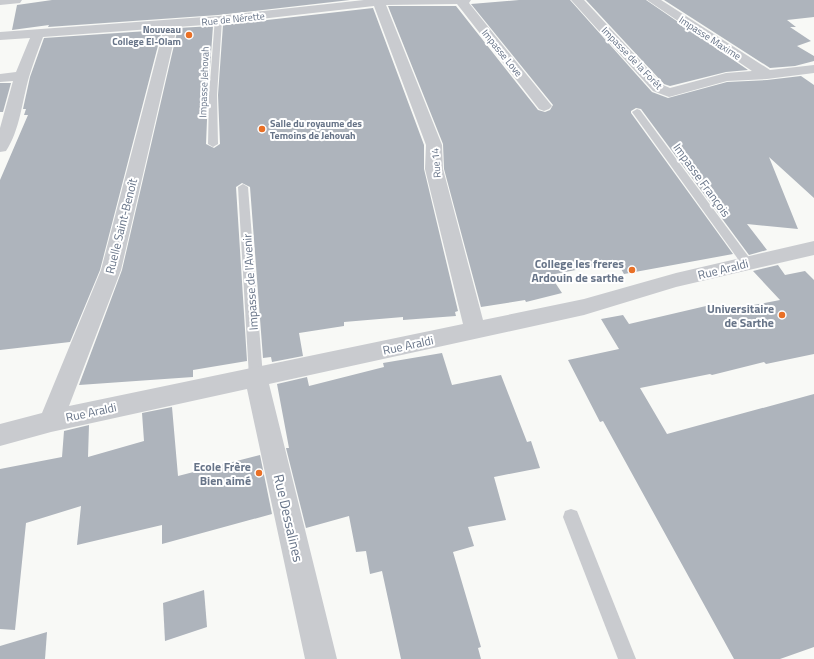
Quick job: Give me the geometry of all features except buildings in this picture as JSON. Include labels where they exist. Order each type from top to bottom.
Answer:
[{"type":"street","points":[[0,1],[16,0]]},
{"type":"street","name":"Impasse Love","points":[[460,0],[544,106]]},
{"type":"street","name":"Rue de Nérette","points":[[0,36],[218,20],[379,2],[466,0]]},
{"type":"street","name":"Impasse de la Forêt","points":[[577,0],[658,88],[665,92],[669,93],[726,77],[767,75],[814,69]]},
{"type":"street","name":"Impasse Maxime","points":[[653,0],[767,75]]},
{"type":"street","name":"Rue 14","points":[[379,2],[434,145],[434,169],[475,330]]},
{"type":"street","name":"Ruelle Saint-Benoît","points":[[51,421],[111,270],[171,24]]},
{"type":"street","points":[[0,147],[4,126],[38,33]]},
{"type":"street","points":[[0,78],[22,76]]},
{"type":"street","name":"Rue Araldi","points":[[0,435],[51,421],[584,307],[676,280],[814,248]]},
{"type":"street","name":"Rue Dessalines","points":[[256,377],[321,659]]},
{"type":"lane","name":"Impasse Jehovah","points":[[213,144],[213,95],[218,20]]},
{"type":"lane","name":"Impasse François","points":[[636,112],[747,263]]},
{"type":"lane","name":"Impasse de l'Avenir","points":[[243,187],[256,377]]},
{"type":"lane","points":[[571,517],[627,659]]},
{"type":"place","name":"Nouveau College El-Olam","points":[[189,35]]},
{"type":"place","name":"Salle du royaume des Temoins de Jehovah","points":[[262,129]]},
{"type":"place","name":"College les freres Ardouin de sarthe","points":[[632,270]]},
{"type":"place","name":"Universitaire de Sarthe","points":[[782,315]]},
{"type":"place","name":"Ecole Frère Bien aimé","points":[[259,473]]}]
